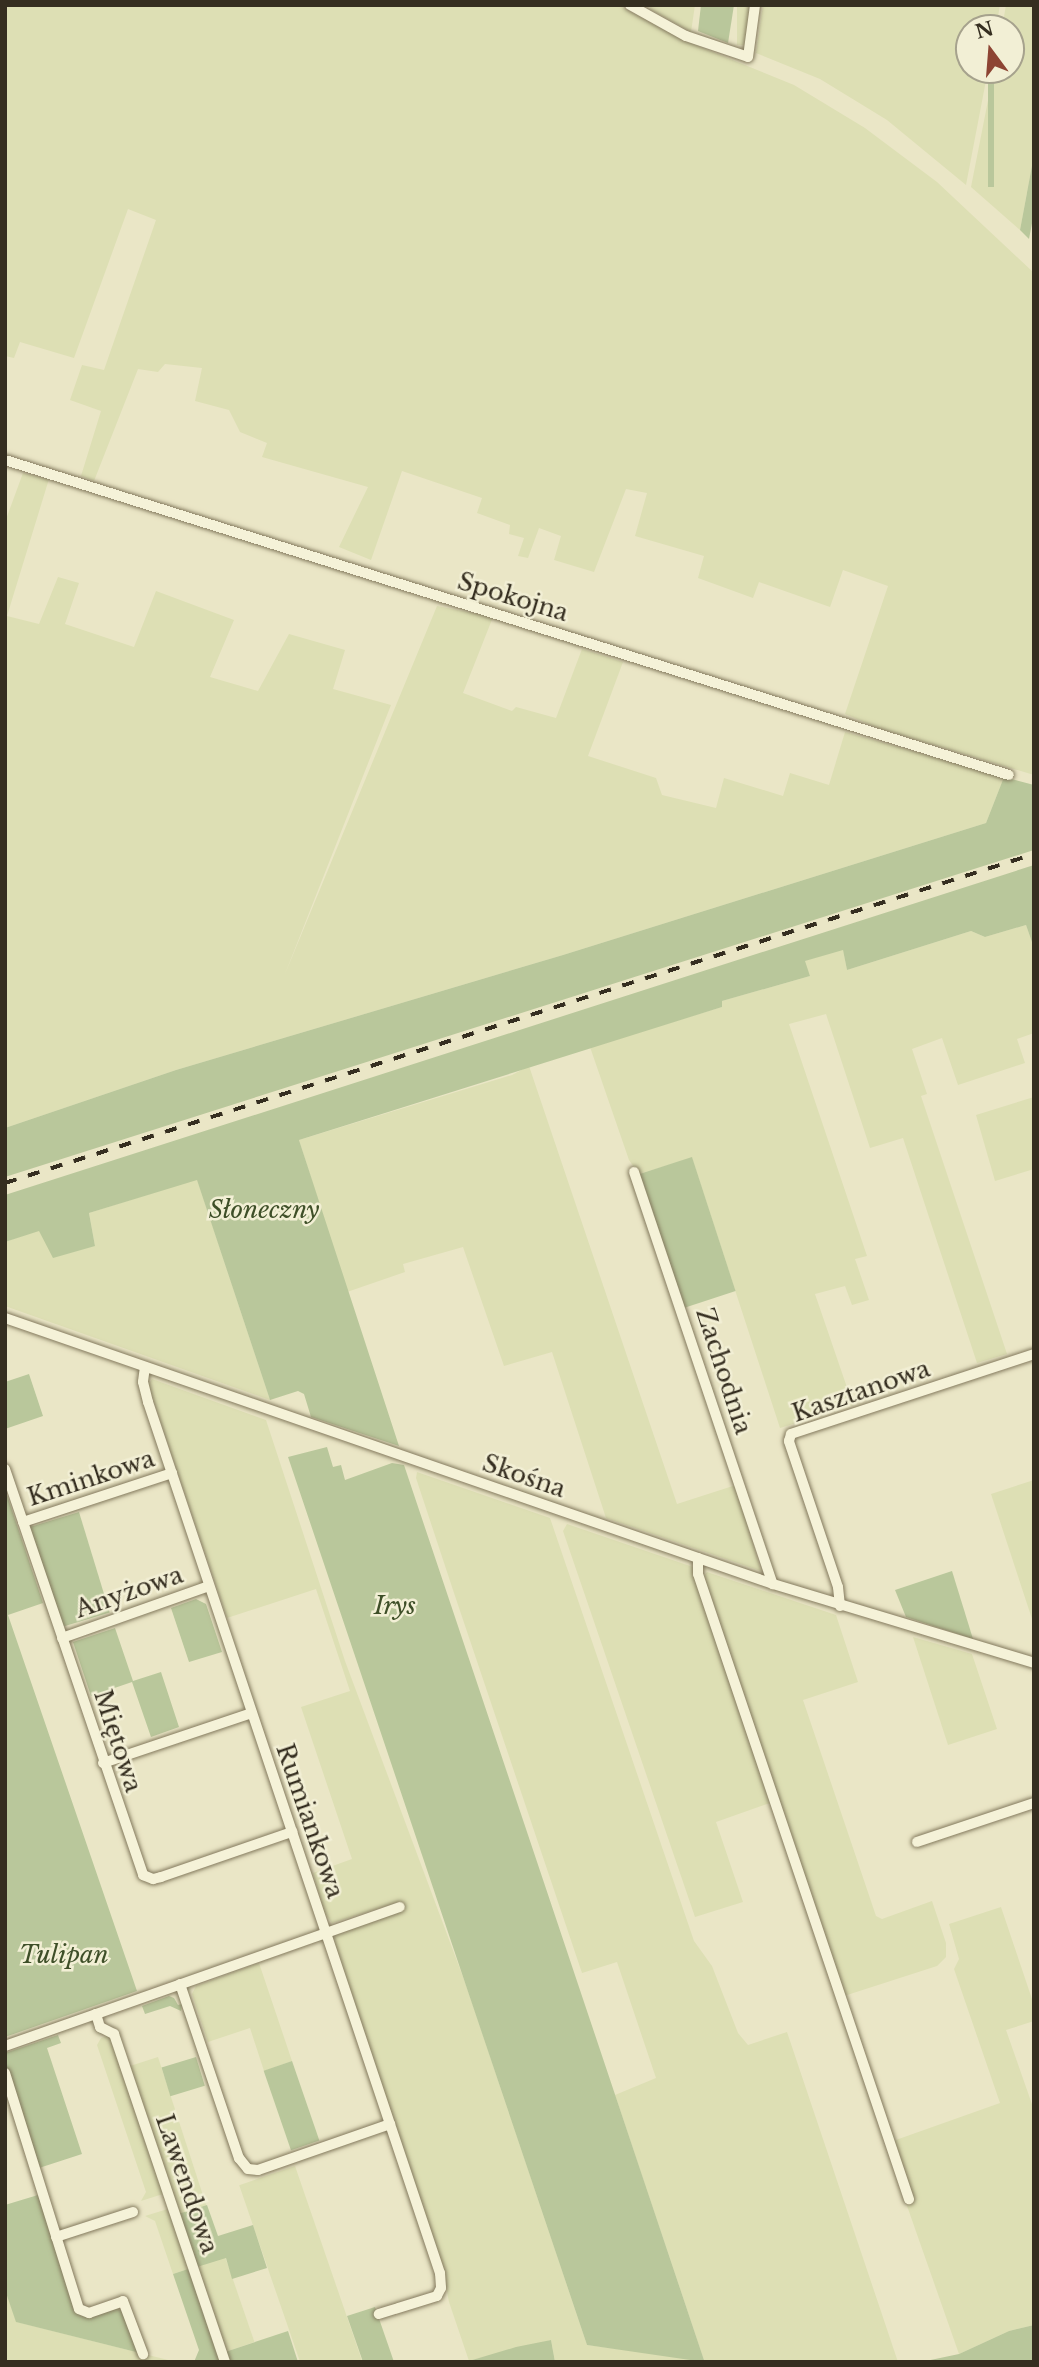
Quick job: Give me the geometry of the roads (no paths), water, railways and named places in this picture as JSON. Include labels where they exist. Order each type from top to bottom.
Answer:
[{"type":"street","points":[[630,5],[686,36],[748,57],[755,5]]},
{"type":"street","name":"Spokojna","points":[[5,460],[1009,775]]},
{"type":"street","name":"Zachodnia","points":[[634,1172],[773,1584]]},
{"type":"street","name":"Skośna","points":[[5,1318],[773,1584],[1034,1663]]},
{"type":"street","name":"Kasztanowa","points":[[840,1606],[838,1587],[789,1441],[791,1434],[1034,1354]]},
{"type":"street","name":"Rumiankowa","points":[[145,1367],[144,1390],[440,2273],[442,2288],[437,2296],[380,2314]]},
{"type":"street","name":"Miętowa","points":[[5,1469],[138,1864],[148,1878],[162,1877],[292,1832]]},
{"type":"street","name":"Kminkowa","points":[[23,1522],[172,1474]]},
{"type":"street","points":[[698,1558],[698,1574],[909,2199]]},
{"type":"street","name":"Anyżowa","points":[[62,1638],[209,1586]]},
{"type":"street","points":[[103,1763],[252,1713]]},
{"type":"street","points":[[917,1842],[1034,1803]]},
{"type":"street","points":[[5,2046],[400,1907]]},
{"type":"street","points":[[180,1984],[239,2158],[248,2169],[258,2170],[390,2124]]},
{"type":"street","name":"Lawendowa","points":[[96,2014],[100,2027],[114,2034],[225,2362]]},
{"type":"street","points":[[5,2073],[79,2309],[89,2313],[123,2301],[143,2354]]},
{"type":"street","points":[[57,2237],[133,2212]]},
{"type":"railway","points":[[5,1183],[1034,854]]},
{"type":"park label","name":"Słoneczny","points":[[264,1210]]},
{"type":"park label","name":"Irys","points":[[395,1606]]},
{"type":"park label","name":"Tulipan","points":[[64,1955]]}]
